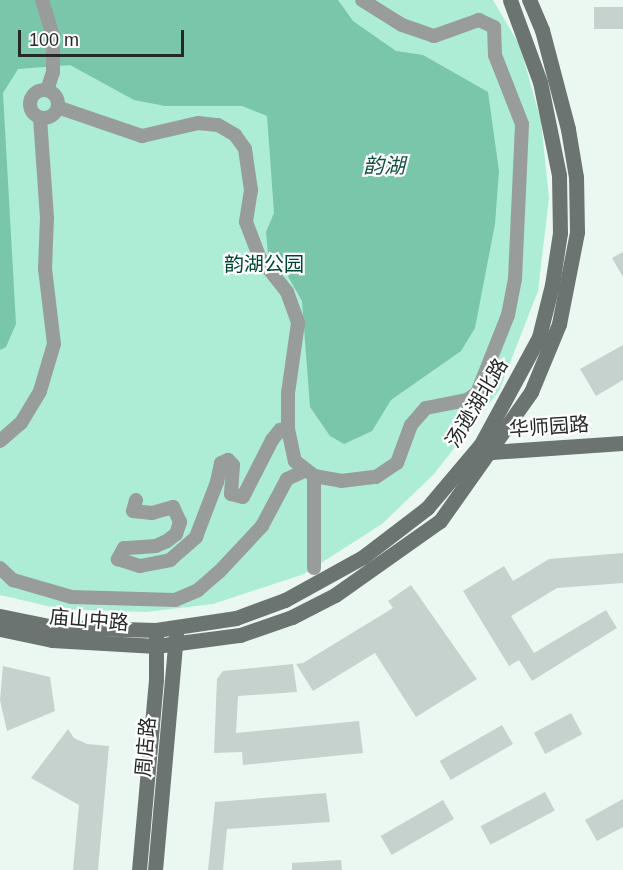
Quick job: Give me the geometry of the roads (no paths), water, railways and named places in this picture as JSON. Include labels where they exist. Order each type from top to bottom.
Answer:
[{"type":"street","points":[[42,0],[53,37],[53,72],[48,90]]},
{"type":"street","points":[[60,108],[142,136],[198,123],[218,125],[235,135],[245,149],[251,190],[246,222],[260,258],[287,292],[298,323],[288,393],[288,429],[295,460],[310,473],[341,481],[376,477],[397,463],[411,425],[426,408],[467,400],[477,393],[508,315],[515,279],[522,124],[495,55],[494,27],[479,20],[434,36],[402,25],[362,0]]},
{"type":"street","name":"汤逊湖北路","points":[[176,644],[240,635],[292,617],[334,595],[440,521],[486,448],[539,337],[552,285],[560,232],[559,175],[540,82],[510,0]]},
{"type":"street","name":"汤逊湖北路","points":[[156,638],[176,627],[236,618],[285,600],[363,556],[427,508],[486,448],[531,392],[559,324],[577,232],[576,177],[568,129],[542,30],[529,0]]},
{"type":"street","points":[[39,90],[48,90],[58,97],[60,108],[52,116],[40,118],[31,112],[29,102],[39,90]]},
{"type":"street","points":[[0,441],[21,423],[40,391],[54,344],[45,268],[47,218],[40,118]]},
{"type":"street","points":[[136,500],[133,511],[140,514],[173,507],[180,522],[176,534],[167,541],[156,546],[124,548],[118,559],[140,566],[170,560],[196,537],[217,482],[220,463],[228,460],[233,465],[231,494],[243,497],[272,440],[280,430],[288,429]]},
{"type":"street","name":"华师园路","points":[[486,448],[623,444]]},
{"type":"street","points":[[310,473],[314,568]]},
{"type":"street","points":[[0,568],[13,580],[71,597],[175,600],[198,590],[219,572],[262,526],[287,480],[310,473]]},
{"type":"street","name":"庙山中路","points":[[0,616],[53,627],[156,638],[176,644]]},
{"type":"street","name":"周店路","points":[[157,870],[176,627]]},
{"type":"street","name":"庙山中路","points":[[0,629],[52,640],[156,638]]},
{"type":"street","name":"周店路","points":[[139,870],[156,638]]},
{"type":"street","points":[[134,870],[140,849]]},
{"type":"water","name":"韵湖","points":[[0,0],[338,0],[353,21],[396,51],[423,55],[488,92],[499,171],[495,224],[475,328],[461,351],[391,400],[372,431],[344,444],[330,436],[310,407],[302,301],[286,273],[268,254],[266,232],[274,213],[267,116],[242,106],[165,106],[134,100],[70,65],[18,69],[3,93],[16,324],[6,347],[0,350]]},
{"type":"park label","name":"韵湖公园","points":[[264,264]]}]
